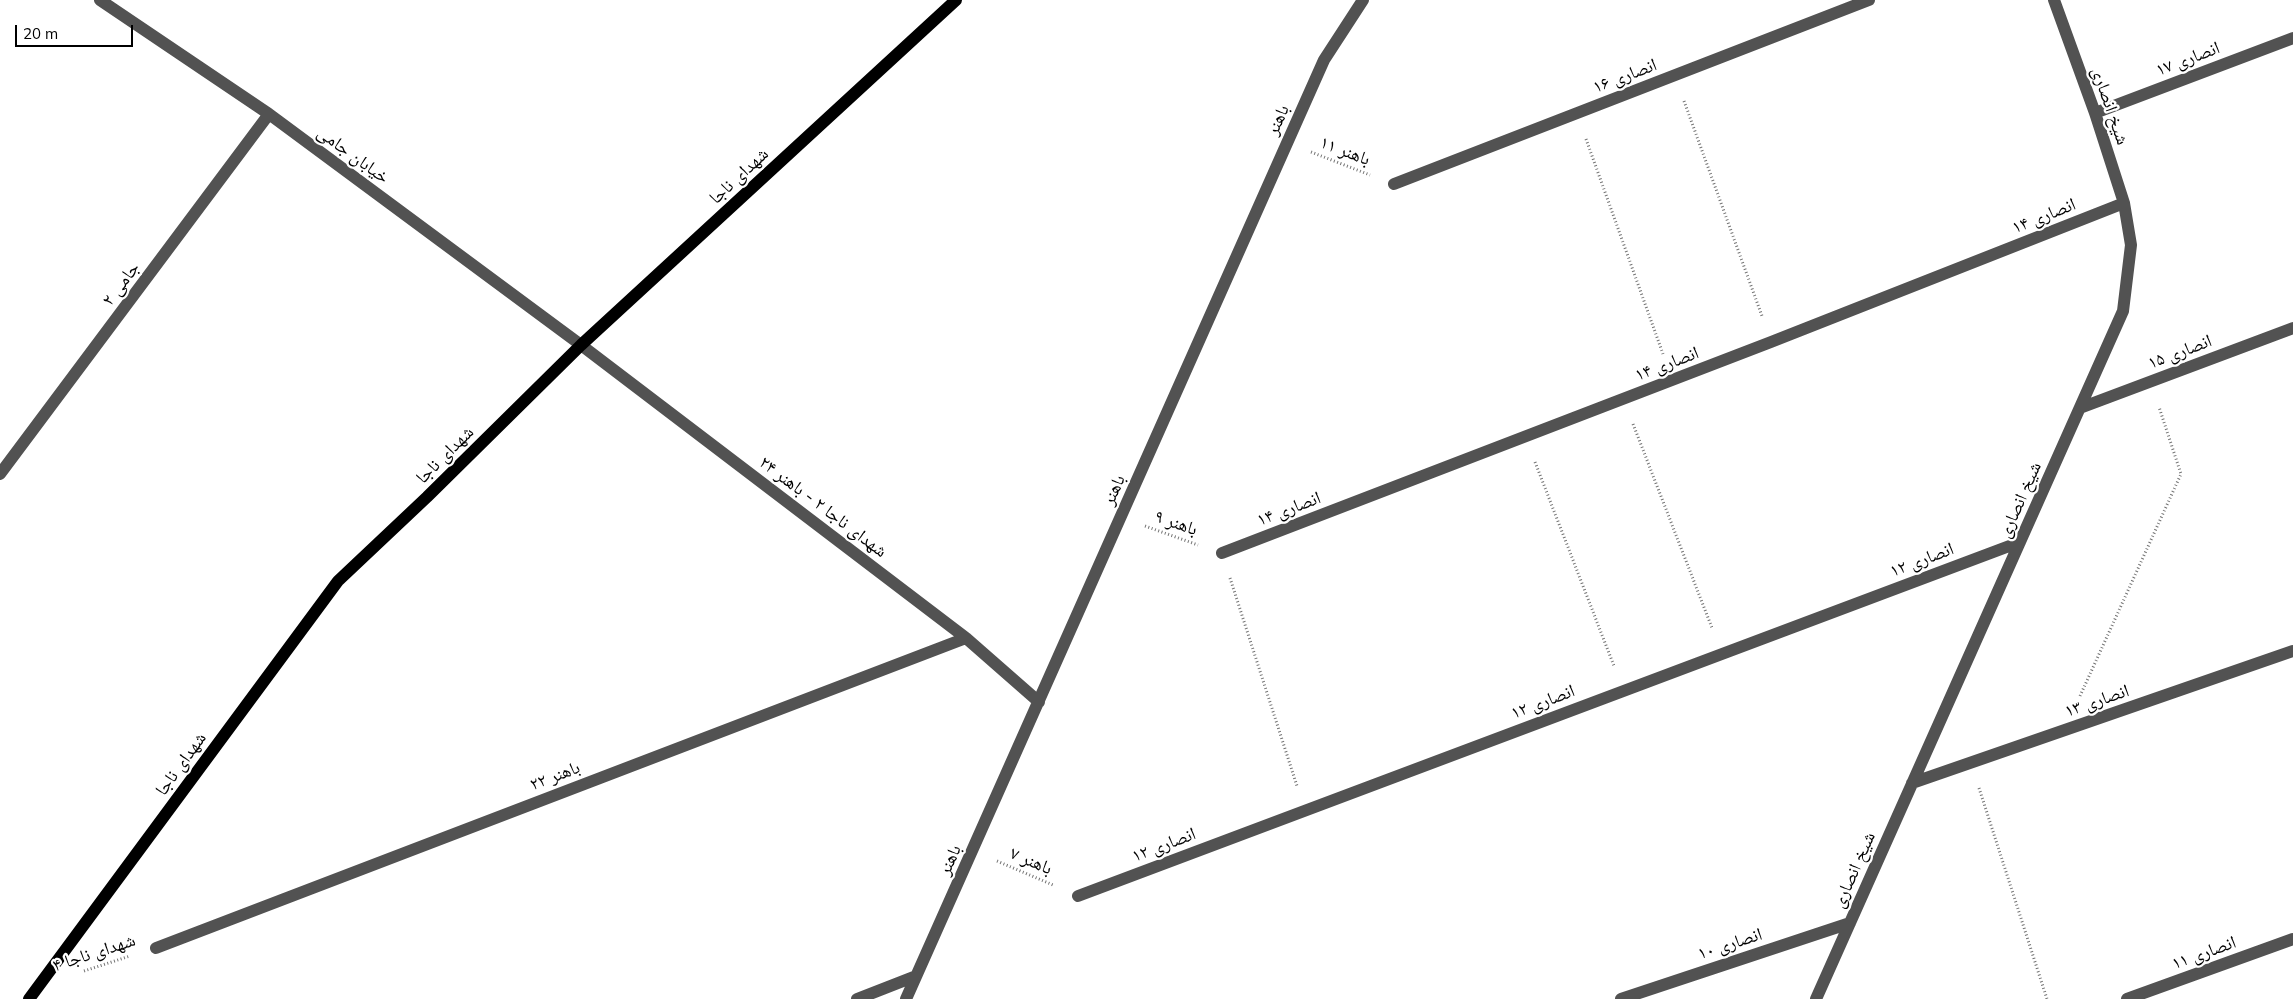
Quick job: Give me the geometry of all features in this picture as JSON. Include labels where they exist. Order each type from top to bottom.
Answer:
[{"type":"main road","name":"شهدای ناجا","points":[[30,999],[338,581],[427,497],[581,345],[956,0]]},
{"type":"street","name":"خیابان جامی","points":[[100,0],[270,114],[581,345]]},
{"type":"street","name":"باهنر","points":[[906,999],[1324,60],[1363,0]]},
{"type":"street","name":"انصاری ۱۶","points":[[1394,184],[1869,0]]},
{"type":"street","name":"شیخ انصاری","points":[[1816,999],[2123,311],[2131,245],[2124,203],[2095,113],[2054,0]]},
{"type":"street","name":"انصاری ۱۷","points":[[2095,113],[2293,38]]},
{"type":"street","name":"جامی ۲","points":[[0,474],[270,114]]},
{"type":"street","name":"انصاری ۱۴","points":[[1222,553],[1672,381],[2124,203]]},
{"type":"street","name":"انصاری ۱۵","points":[[2080,408],[2293,328]]},
{"type":"street","name":"شهدای ناجا ۲ - باهنر ۲۴","points":[[581,345],[966,638],[1039,702]]},
{"type":"street","name":"انصاری ۱۲","points":[[1078,896],[2020,542]]},
{"type":"street","name":"باهنر ۲۲","points":[[156,948],[966,638]]},
{"type":"street","name":"انصاری ۱۳","points":[[1912,783],[2293,652]]},
{"type":"street","name":"انصاری ۱۰","points":[[1621,999],[1850,923]]},
{"type":"street","name":"انصاری ۱۱","points":[[2127,999],[2293,939]]},
{"type":"street","points":[[856,999],[916,976]]},
{"type":"path","points":[[1675,76],[1771,342]]},
{"type":"path","points":[[1577,113],[1672,381]]},
{"type":"path","name":"باهنر ۱۱","points":[[1287,143],[1394,184]]},
{"type":"path","points":[[2064,730],[2181,474],[2151,382]]},
{"type":"path","points":[[1624,399],[1722,655]]},
{"type":"path","points":[[1524,436],[1623,690]]},
{"type":"path","name":"باهنر ۹","points":[[1121,518],[1222,553]]},
{"type":"path","points":[[1222,553],[1304,810]]},
{"type":"path","points":[[1971,762],[2047,999]]},
{"type":"path","name":"باهنر ۷","points":[[973,851],[1078,896]]},
{"type":"path","name":"شهدای ناجا ۴","points":[[40,985],[156,948]]}]
